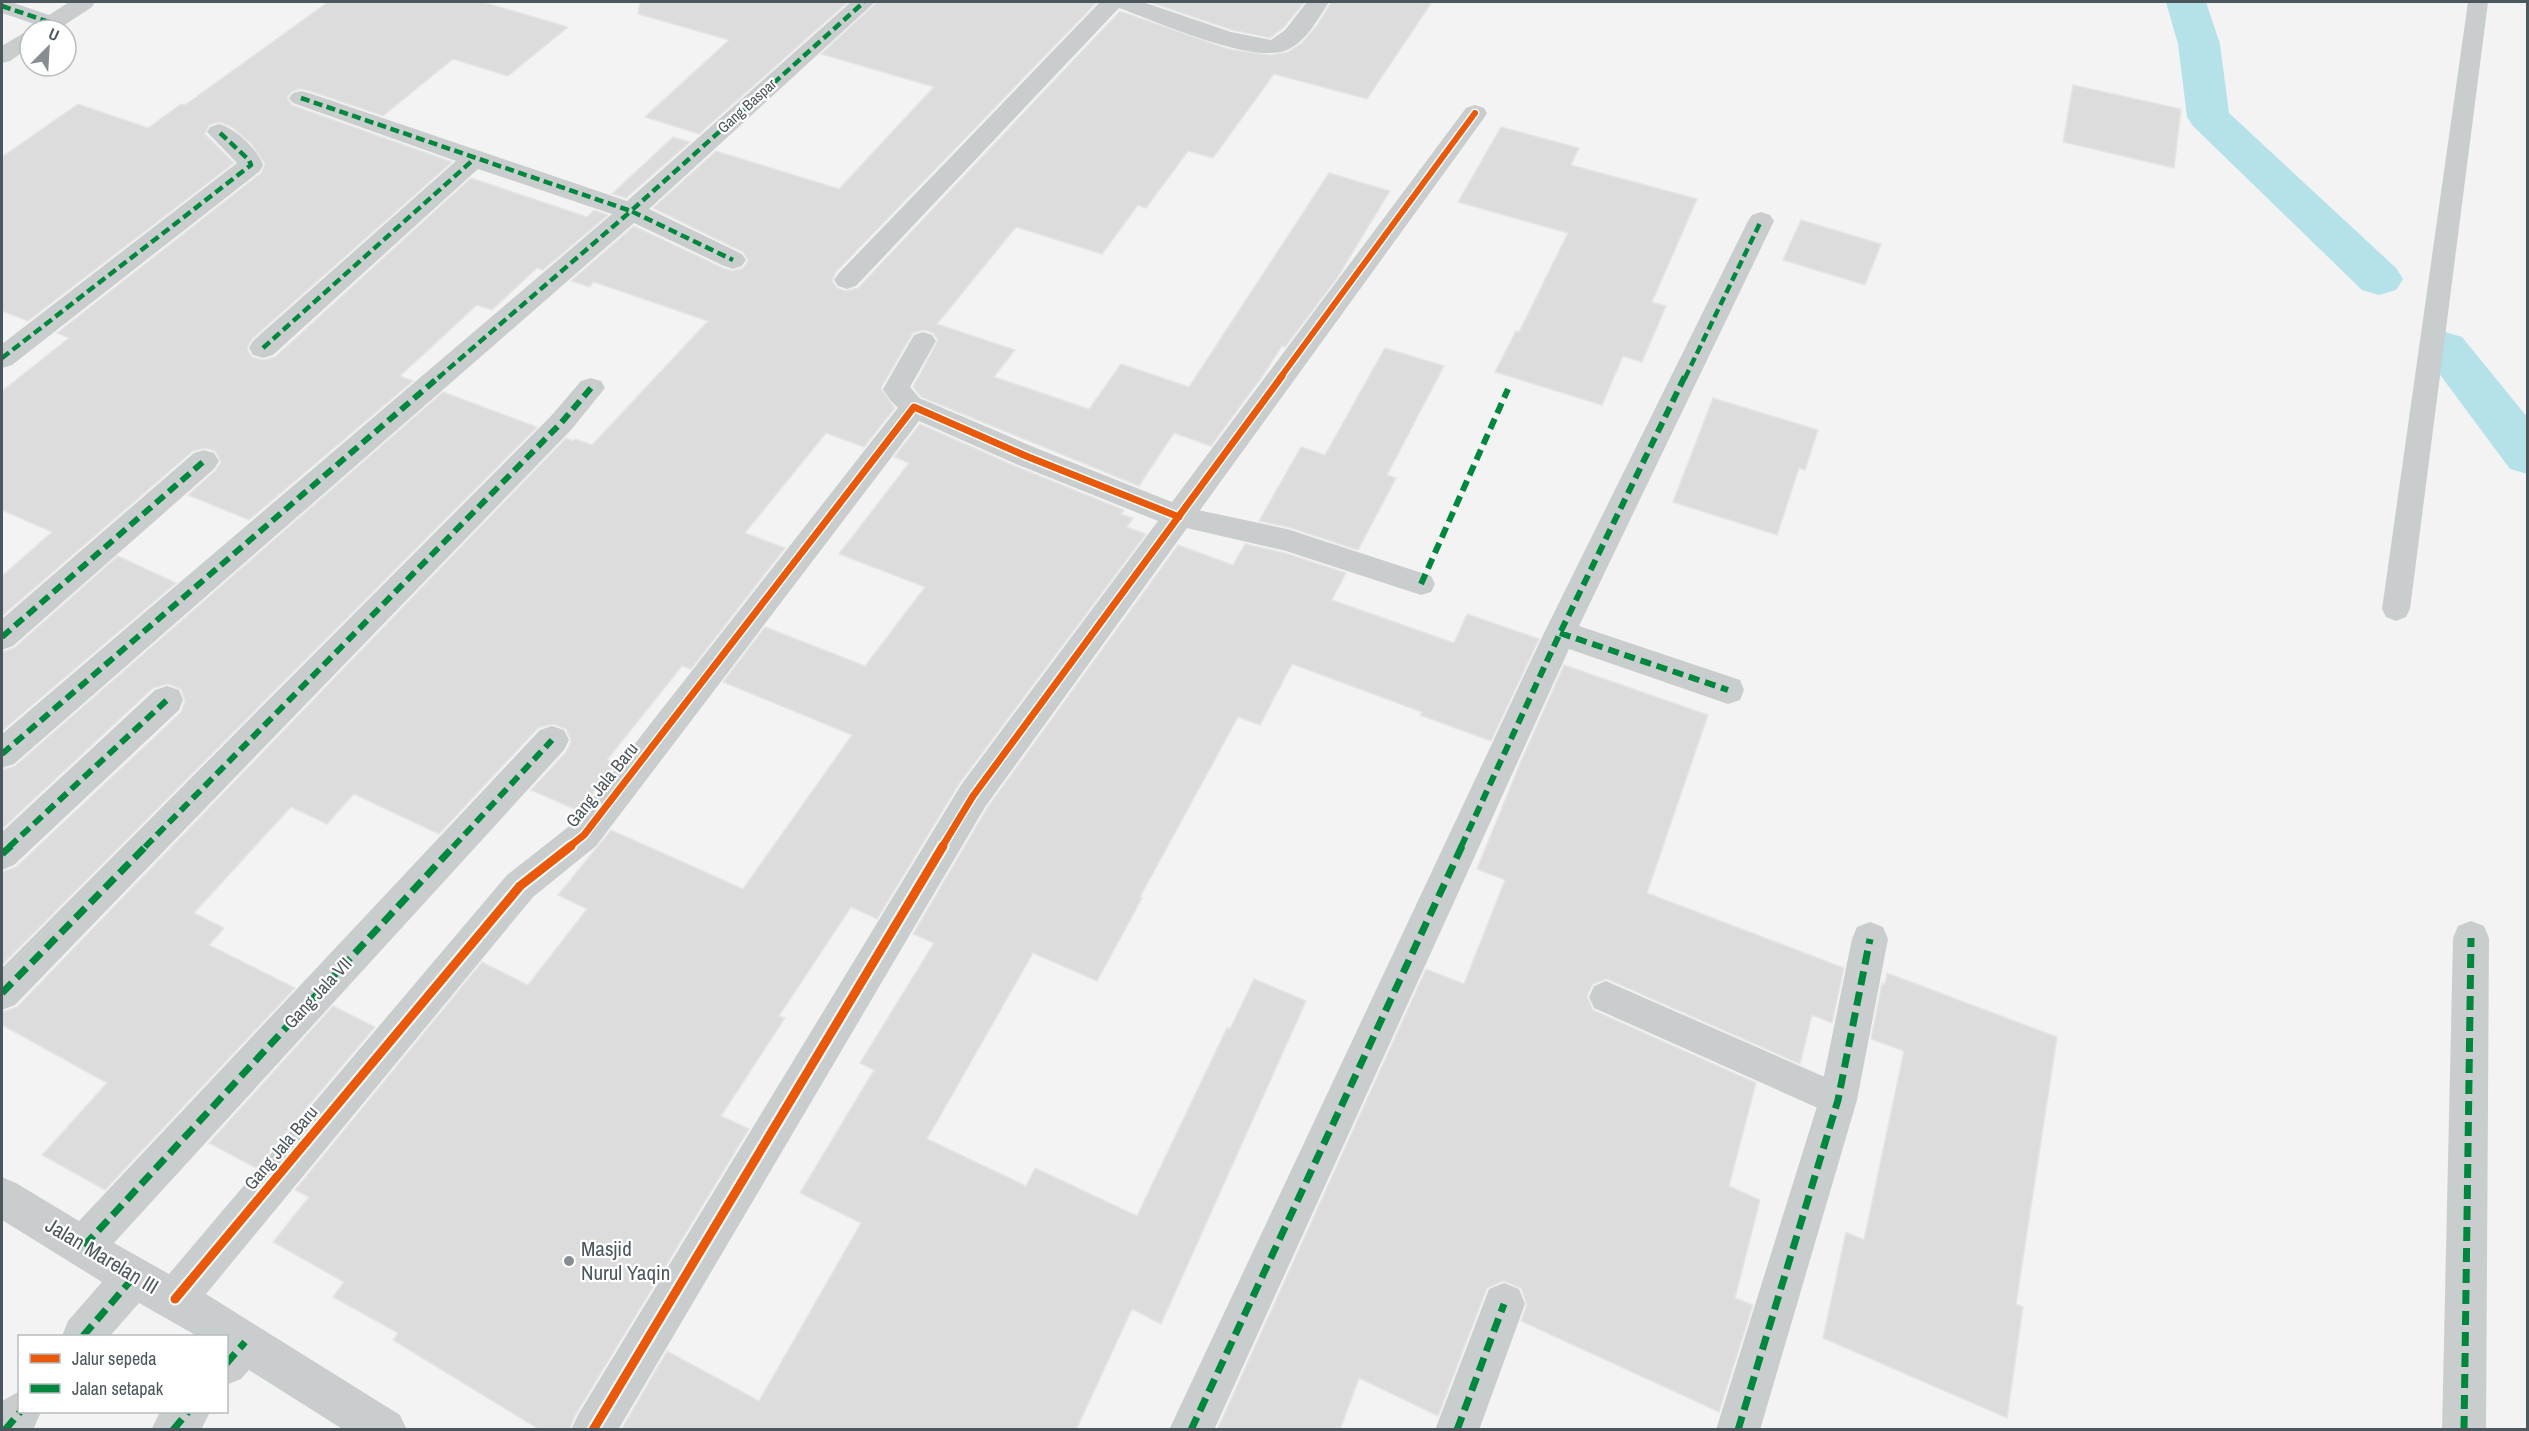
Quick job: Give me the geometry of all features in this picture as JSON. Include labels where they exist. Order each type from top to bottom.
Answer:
[{"type":"street","points":[[59,18],[84,2]]},
{"type":"street","name":"Gang Baspar","points":[[2,754],[631,211],[864,2]]},
{"type":"street","points":[[847,280],[1112,2]]},
{"type":"street","points":[[1122,2],[1251,45],[1274,47],[1287,40],[1299,29],[1318,2]]},
{"type":"street","points":[[2,6],[29,18]]},
{"type":"street","points":[[2,56],[18,45]]},
{"type":"street","points":[[301,98],[631,211],[733,260]]},
{"type":"street","points":[[593,1430],[973,796],[1474,113]]},
{"type":"street","points":[[2,358],[251,165],[249,160],[219,132]]},
{"type":"street","points":[[263,348],[474,159]]},
{"type":"street","points":[[1191,1430],[1560,633],[1761,221]]},
{"type":"street","points":[[2,993],[553,432],[591,388]]},
{"type":"street","points":[[914,407],[1026,456],[1179,517]]},
{"type":"street","name":"Gang Jala Baru","points":[[175,1299],[520,886],[584,835],[914,407]]},
{"type":"street","points":[[2,637],[204,461]]},
{"type":"street","points":[[1560,633],[1728,690]]},
{"type":"street","points":[[2,854],[167,700]]},
{"type":"street","name":"Gang Jala VII","points":[[84,1245],[552,740]]},
{"type":"street","points":[[2464,1430],[2471,938]]},
{"type":"street","points":[[1738,1430],[1838,1100],[1870,939]]},
{"type":"street","name":"Jalan Marelan III","points":[[2,1197],[84,1245],[133,1278],[175,1299],[216,1335]]},
{"type":"street","points":[[84,1335],[133,1278]]},
{"type":"street","points":[[1457,1430],[1504,1304]]},
{"type":"street","name":"Jalan Marelan III","points":[[236,1353],[385,1430]]},
{"type":"street","points":[[5,1430],[19,1413]]},
{"type":"street","points":[[173,1430],[187,1413]]},
{"type":"lane","points":[[2396,609],[2478,2]]},
{"type":"lane","points":[[914,407],[896,389],[923,341]]},
{"type":"lane","points":[[1179,517],[1287,540],[1421,584]]},
{"type":"lane","points":[[1606,997],[1838,1100]]},
{"type":"building","points":[[328,2],[483,2],[568,27],[508,76],[453,59],[383,116],[310,91],[300,89],[291,92],[287,98],[292,105],[452,162],[252,339],[247,349],[252,357],[264,360],[275,357],[471,178],[587,217],[594,210],[608,215],[543,270],[537,268],[492,310],[477,305],[400,376],[413,381],[249,520],[188,495],[215,471],[221,462],[215,451],[205,448],[193,451],[2,616],[2,576],[52,532],[2,510],[2,391],[69,338],[57,333],[261,173],[265,164],[252,145],[233,128],[220,122],[209,125],[205,134],[234,163],[28,321],[2,311],[2,157],[78,104],[148,128],[181,104],[185,105]]},
{"type":"building","points":[[640,2],[848,2],[699,134],[645,117],[729,40],[638,14]]},
{"type":"building","points":[[877,2],[1097,2],[836,272],[832,281],[837,288],[846,291],[858,288],[1120,11],[1228,49],[1271,55],[1288,52],[1302,43],[1318,24],[1331,2],[1432,2],[1367,99],[1274,74],[1213,158],[1188,151],[1146,208],[1138,205],[1102,254],[1016,227],[937,324],[1015,350],[994,377],[1089,409],[1121,364],[1189,387],[1329,173],[1390,191],[1337,278],[1285,347],[1282,346],[1211,446],[1174,433],[1139,486],[921,397],[913,387],[938,340],[933,333],[924,330],[913,333],[881,388],[895,408],[864,447],[826,433],[745,533],[785,548],[691,669],[682,666],[607,760],[616,764],[579,811],[531,790],[566,752],[571,741],[566,729],[553,724],[538,728],[439,834],[354,794],[327,824],[291,807],[194,913],[224,928],[209,945],[295,988],[105,1190],[42,1155],[107,1083],[2,1025],[2,1012],[17,1007],[566,438],[592,445],[708,321],[594,282],[589,287],[571,281],[634,226],[723,268],[732,271],[743,268],[748,261],[743,252],[653,208],[716,151],[839,189],[934,87],[821,54]]},
{"type":"building","points":[[1149,2],[1305,2],[1283,28],[1270,38],[1232,30]]},
{"type":"building","points":[[2073,85],[2181,109],[2174,168],[2063,142]]},
{"type":"building","points":[[1501,127],[1579,148],[1571,165],[1697,199],[1652,302],[1666,306],[1642,362],[1623,356],[1602,405],[1495,372],[1516,331],[1519,332],[1568,233],[1458,202]]},
{"type":"building","points":[[673,137],[690,142],[626,198],[612,194]]},
{"type":"building","points":[[1801,220],[1881,244],[1865,285],[1783,260]]},
{"type":"building","points":[[1385,348],[1444,366],[1387,475],[1396,478],[1358,550],[1288,527],[1259,521],[1301,447],[1325,455]]},
{"type":"building","points":[[443,392],[537,427],[2,965],[2,872],[16,867],[181,712],[185,701],[181,689],[168,684],[153,688],[2,829],[2,770],[15,766]]},
{"type":"building","points":[[1713,398],[1818,430],[1805,470],[1799,468],[1777,535],[1673,502]]},
{"type":"building","points":[[920,424],[1124,510],[1121,514],[1133,518],[1127,527],[1146,534],[959,784],[877,919],[851,907],[779,1016],[785,1018],[721,1116],[749,1129],[576,1414],[569,1430],[540,1430],[393,1340],[398,1333],[333,1297],[344,1282],[273,1242],[309,1197],[295,1190],[482,962],[528,985],[587,909],[558,895],[611,830],[743,889],[852,735],[723,682],[765,627],[865,666],[925,587],[839,554],[909,463],[894,457]]},
{"type":"building","points":[[1245,544],[1285,553],[1346,573],[1332,600],[1454,643],[1467,614],[1539,639],[1491,741],[1420,715],[1422,712],[1292,664],[1260,725],[1238,717],[1097,981],[1033,953],[927,1139],[1026,1186],[1035,1168],[1137,1216],[1227,1028],[1230,1029],[1254,979],[1306,1001],[1161,1324],[1132,1309],[1076,1430],[621,1430],[667,1351],[759,1401],[861,1223],[800,1193],[874,1070],[860,1063],[934,943],[913,934],[987,808],[1178,545],[1233,565]]},
{"type":"building","points":[[118,556],[176,583],[2,731],[2,652],[14,648]]},
{"type":"building","points":[[1564,665],[1708,715],[1647,893],[1844,968],[1832,1023],[1812,1015],[1800,1064],[1607,979],[1593,984],[1587,996],[1593,1010],[1756,1083],[1729,1186],[1760,1200],[1735,1298],[1753,1305],[1719,1412],[1521,1321],[1527,1305],[1521,1288],[1503,1281],[1487,1288],[1438,1416],[1359,1378],[1340,1430],[1217,1430],[1426,969],[1464,984],[1505,880],[1477,869],[1521,761]]},
{"type":"building","points":[[1887,973],[2057,1037],[2016,1304],[2023,1307],[2007,1418],[1823,1338],[1846,1232],[1864,1240],[1904,1051],[1871,1039],[1882,983],[1885,984]]},
{"type":"building","points":[[333,1006],[375,1027],[256,1168],[209,1143]]},
{"type":"waterway","points":[[2186,2],[2199,44],[2208,117],[2379,279]]},
{"type":"waterway","points":[[2445,349],[2528,455]]},
{"type":"marked path","points":[[301,98],[631,211],[864,2]]},
{"type":"marked path","points":[[2,6],[37,18]]},
{"type":"marked path","points":[[2,358],[251,165],[249,160],[219,132]]},
{"type":"marked path","points":[[263,348],[474,159]]},
{"type":"marked path","points":[[2,754],[631,211],[733,260]]},
{"type":"marked path","points":[[1191,1430],[1560,633],[1761,221]]},
{"type":"marked path","points":[[2,993],[561,423],[591,388]]},
{"type":"marked path","points":[[1421,584],[1508,389]]},
{"type":"marked path","points":[[2,637],[204,461]]},
{"type":"marked path","points":[[1560,633],[1728,690]]},
{"type":"marked path","points":[[2,854],[167,700]]},
{"type":"marked path","points":[[84,1246],[552,740]]},
{"type":"marked path","points":[[2464,1430],[2471,938]]},
{"type":"marked path","points":[[1738,1430],[1838,1100],[1870,939]]},
{"type":"marked path","points":[[84,1335],[133,1278]]},
{"type":"marked path","points":[[1457,1430],[1504,1304]]},
{"type":"marked path","points":[[228,1362],[245,1342]]},
{"type":"marked path","points":[[5,1430],[19,1413]]},
{"type":"marked path","points":[[173,1430],[187,1413]]},
{"type":"cycle path","points":[[593,1430],[973,796],[1475,113]]},
{"type":"cycle path","points":[[175,1299],[520,886],[584,835],[914,407],[1026,456],[1179,517]]},
{"type":"place","name":"Masjid Nurul Yaqin","points":[[569,1261]]}]
